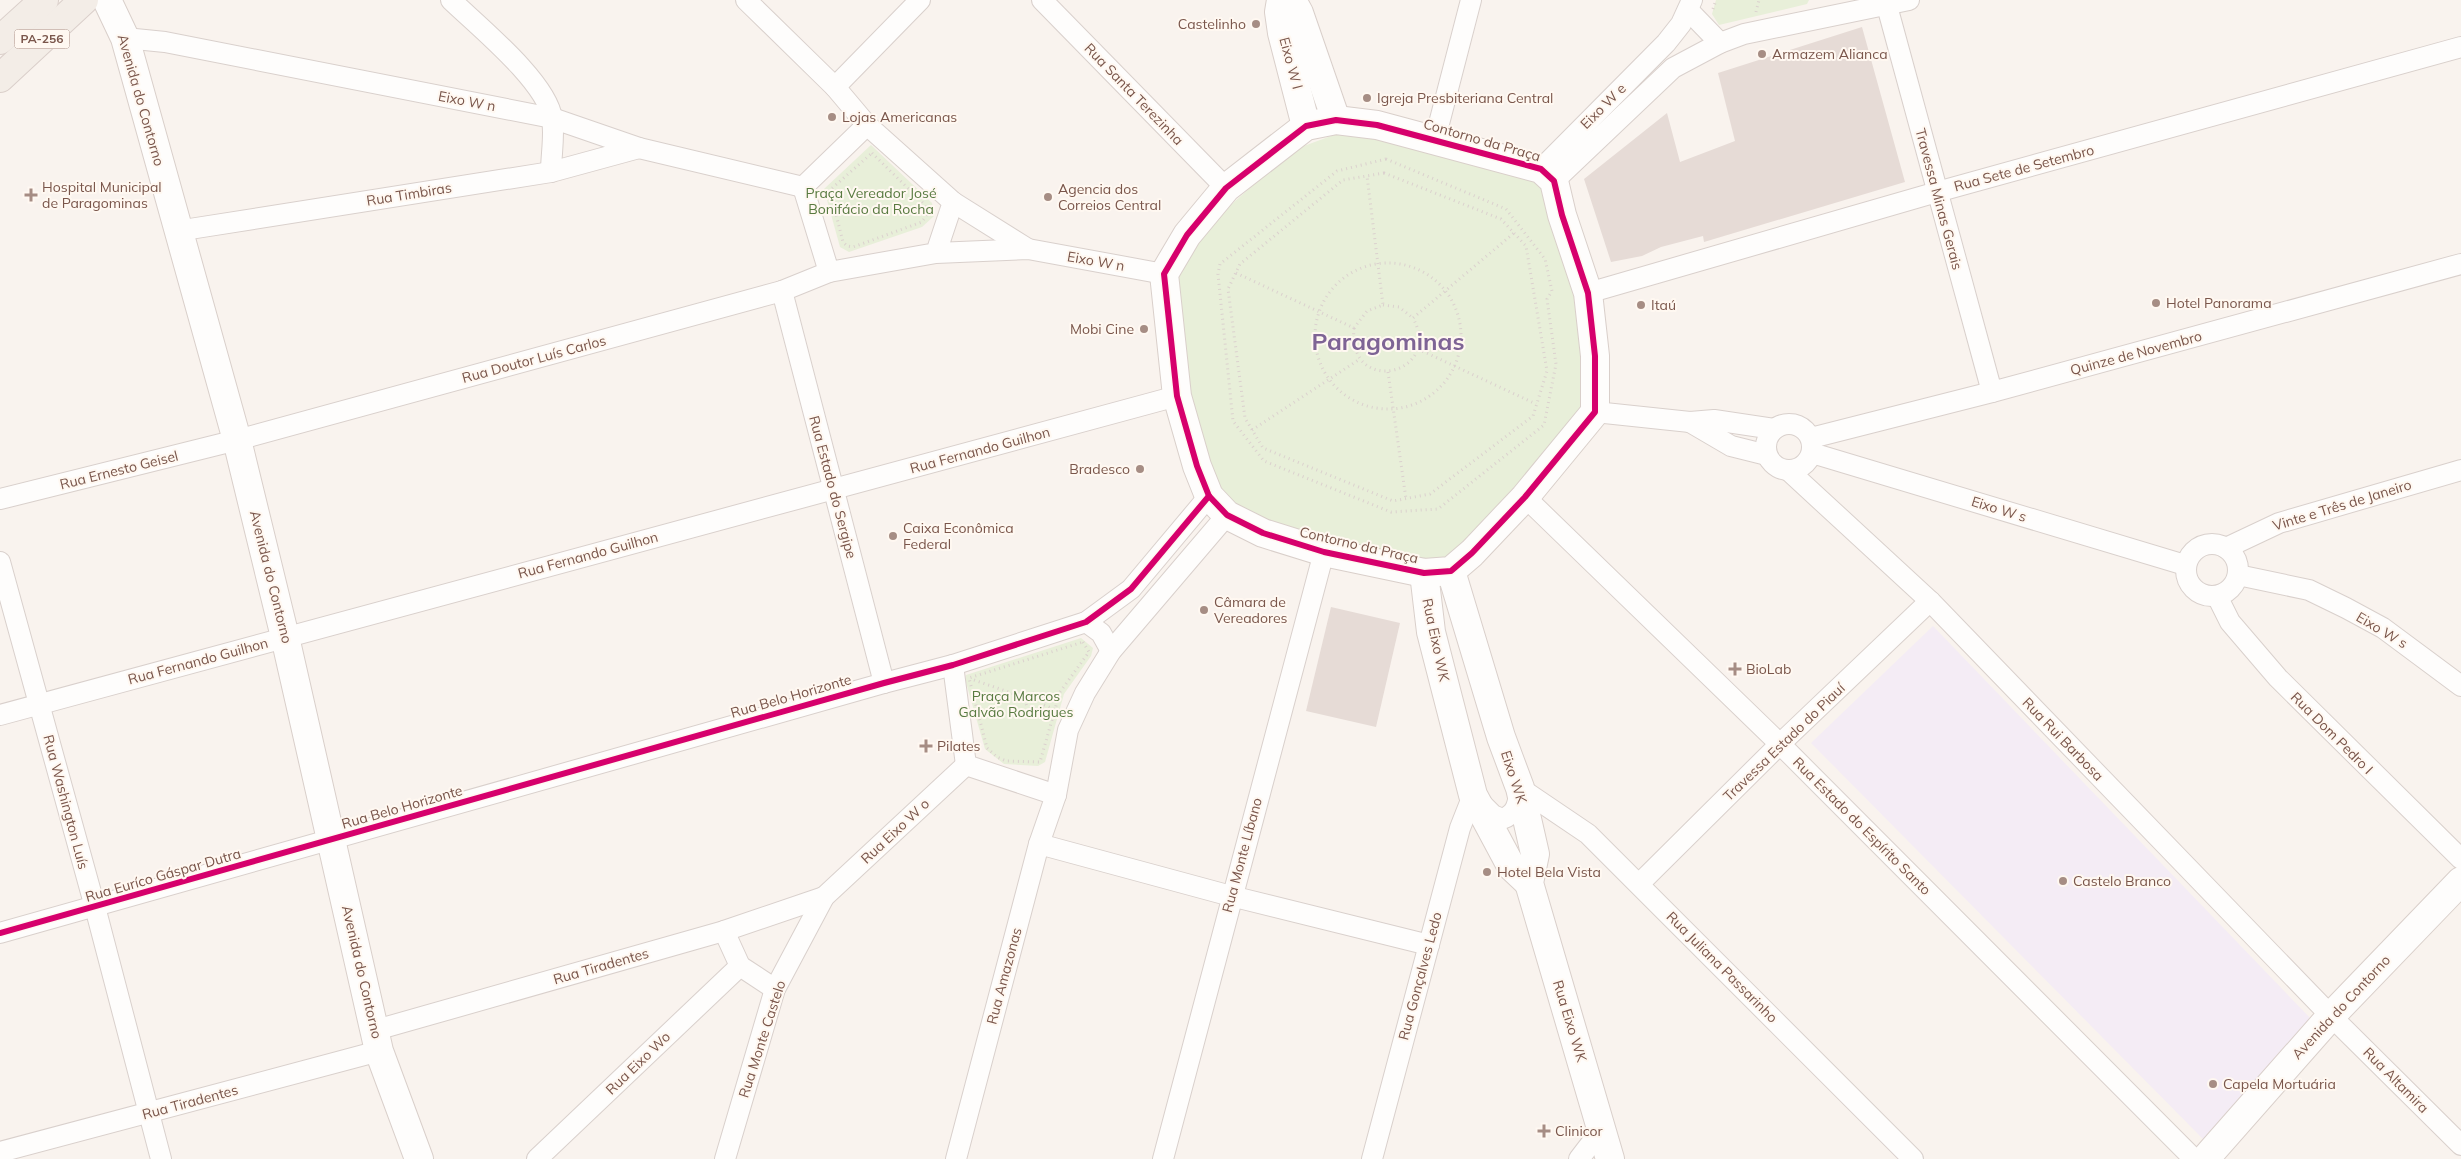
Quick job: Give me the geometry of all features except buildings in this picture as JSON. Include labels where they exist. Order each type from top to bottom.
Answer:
[{"type":"main road","name":"PA-256","points":[[0,40],[44,0]]},
{"type":"main road","name":"PA-256","points":[[0,78],[84,0]]},
{"type":"street","name":"Avenida do Contorno","points":[[107,0],[125,38],[237,440],[285,637],[378,1041],[419,1159]]},
{"type":"street","points":[[451,0],[535,82],[547,102],[552,118],[551,172]]},
{"type":"street","points":[[746,0],[835,87],[867,125],[952,202],[1028,249]]},
{"type":"street","points":[[835,87],[920,0]]},
{"type":"street","name":"Rua Santa Terezinha","points":[[1042,0],[1226,188]]},
{"type":"street","name":"Eixo W l","points":[[1281,0],[1279,12],[1282,33],[1306,126]]},
{"type":"street","name":"Eixo W l","points":[[1292,0],[1306,31],[1336,120]]},
{"type":"street","points":[[1435,139],[1472,0]]},
{"type":"street","name":"Eixo W e","points":[[1547,175],[1673,68],[1720,43],[1828,7],[1887,6],[1909,0]]},
{"type":"street","points":[[1690,5],[1720,43]]},
{"type":"street","name":"Eixo W e","points":[[1547,175],[1666,43],[1681,24],[1690,5]]},
{"type":"street","name":"Travessa Minas Gerais","points":[[1887,6],[1992,392]]},
{"type":"street","name":"Eixo W n","points":[[125,38],[165,42],[552,118],[639,148],[803,187]]},
{"type":"street","name":"Rua Sete de Setembro","points":[[1588,293],[1937,192],[2461,48]]},
{"type":"street","name":"Contorno da Praça","points":[[1164,274],[1187,235],[1226,188],[1306,126],[1336,120],[1377,125],[1435,139],[1547,175]]},
{"type":"street","points":[[829,272],[803,187],[867,125]]},
{"type":"street","name":"Rua Timbiras","points":[[178,231],[551,172],[639,148]]},
{"type":"street","points":[[1451,571],[1472,553],[1525,497],[1595,412],[1595,356],[1588,293],[1547,175]]},
{"type":"street","points":[[936,253],[952,202]]},
{"type":"street","name":"Eixo W n","points":[[1028,249],[1164,274]]},
{"type":"street","name":"Rua Doutor Luís Carlos","points":[[237,440],[782,291],[829,272],[936,253],[1028,249]]},
{"type":"street","name":"Quinze de Novembro","points":[[1811,446],[1992,392],[2461,264]]},
{"type":"street","points":[[1164,274],[1177,396],[1196,466],[1218,505]]},
{"type":"street","name":"Rua Estado do Sergipe","points":[[782,291],[884,683]]},
{"type":"street","name":"Rua Fernando Guilhon","points":[[0,715],[1177,396]]},
{"type":"street","name":"Eixo W s","points":[[1595,412],[1690,422],[1714,420],[1774,429],[1788,424],[1801,427],[1811,446],[2185,565]]},
{"type":"street","name":"Eixo W s","points":[[1690,422],[1731,446],[1767,455],[1775,466],[1789,471]]},
{"type":"street","points":[[1767,455],[1766,440],[1774,429]]},
{"type":"street","name":"Rua Ernesto Geisel","points":[[0,499],[237,440]]},
{"type":"street","points":[[1789,471],[1799,469],[1807,462],[1811,446]]},
{"type":"street","name":"Vinte e Três de Janeiro","points":[[2226,548],[2280,523],[2461,470]]},
{"type":"street","name":"Rua Rui Barbosa","points":[[1789,471],[1930,601],[2331,1016]]},
{"type":"street","name":"Rua Estado do Espírito Santo","points":[[1525,497],[1780,744],[2194,1159]]},
{"type":"street","name":"Contorno da Praça","points":[[1218,505],[1263,533],[1324,552],[1424,573],[1451,571]]},
{"type":"street","name":"Rua Belo Horizonte","points":[[332,840],[953,665],[1086,622],[1131,588],[1218,505]]},
{"type":"street","name":"Rua Amazonas","points":[[956,1159],[1039,844],[1056,795],[1068,730],[1085,693],[1111,651],[1218,505]]},
{"type":"street","points":[[2206,544],[2217,544],[2226,548],[2234,555],[2238,565],[2238,575],[2234,585],[2226,592],[2216,596],[2206,596],[2197,592],[2189,585],[2185,575],[2185,565],[2189,555],[2197,548],[2206,544]]},
{"type":"street","name":"Rua Monte Líbano","points":[[1163,1159],[1231,896],[1324,552]]},
{"type":"street","name":"Rua Washington Luís","points":[[0,562],[95,907],[161,1159]]},
{"type":"street","name":"Eixo WK","points":[[1451,571],[1501,737],[1520,788],[1535,854],[1530,883]]},
{"type":"street","name":"Rua Eixo WK","points":[[1424,573],[1431,632],[1473,794]]},
{"type":"street","name":"Eixo W s","points":[[2238,575],[2309,590],[2346,608],[2383,628],[2461,686]]},
{"type":"street","name":"Rua Dom Pedro I","points":[[2216,596],[2230,622],[2278,678],[2461,859]]},
{"type":"street","name":"Travessa Estado do Piauí","points":[[1639,884],[1780,744],[1930,601]]},
{"type":"street","points":[[1086,622],[1101,633],[1111,651]]},
{"type":"street","points":[[953,665],[966,765],[1056,795]]},
{"type":"street","name":"Rua Eixo W o","points":[[824,897],[966,765]]},
{"type":"street","points":[[1473,794],[1493,815],[1502,819],[1511,816],[1517,807],[1520,788]]},
{"type":"street","name":"Rua Juliana Passarinho","points":[[1520,788],[1588,834],[1913,1159]]},
{"type":"street","points":[[1473,794],[1511,866],[1530,883]]},
{"type":"street","name":"Rua Gonçalves Ledo","points":[[1372,1159],[1460,828],[1473,794]]},
{"type":"street","name":"Rua Euríco Gáspar Dutra","points":[[0,934],[332,840]]},
{"type":"street","points":[[1039,844],[1231,896],[1429,945]]},
{"type":"street","name":"Avenida do Contorno","points":[[2205,1159],[2331,1016],[2461,881]]},
{"type":"street","name":"Rua Eixo WK","points":[[1530,883],[1610,1150]]},
{"type":"street","name":"Rua Tiradentes","points":[[0,1152],[148,1114],[724,932],[824,897]]},
{"type":"street","name":"Rua Monte Castelo","points":[[725,1159],[776,989],[824,897]]},
{"type":"street","points":[[724,932],[740,966],[776,989]]},
{"type":"street","name":"Rua Eixo Wo","points":[[537,1159],[740,966]]},
{"type":"street","name":"Rua Altamira","points":[[2331,1016],[2461,1145]]},
{"type":"street","points":[[1579,1159],[1610,1150]]},
{"type":"path","points":[[1754,17],[1759,0]]},
{"type":"path","points":[[872,153],[924,204],[928,213],[922,222],[853,247],[847,246],[843,242],[830,190],[872,153]]},
{"type":"path","points":[[1386,159],[1506,209],[1545,260],[1552,291],[1547,298],[1556,364],[1544,425],[1438,509],[1391,512],[1264,461],[1233,421],[1218,274],[1220,264],[1338,171],[1386,159]]},
{"type":"path","points":[[1384,173],[1502,219],[1526,246],[1546,371],[1532,416],[1430,494],[1394,501],[1263,448],[1244,418],[1228,289],[1240,264],[1343,180],[1366,176],[1384,173]]},
{"type":"path","points":[[1366,176],[1384,305]]},
{"type":"path","points":[[1413,318],[1514,233]]},
{"type":"path","points":[[1378,263],[1407,265],[1416,268],[1446,290],[1460,317],[1462,339],[1455,366],[1449,378],[1434,393],[1411,406],[1377,409],[1362,405],[1349,398],[1329,380],[1317,356],[1315,342],[1319,312],[1337,284],[1361,268],[1378,263]]},
{"type":"path","points":[[1236,273],[1354,328]]},
{"type":"path","points":[[1384,305],[1399,307],[1413,318],[1418,327],[1418,349],[1414,358],[1406,366],[1388,372],[1372,368],[1360,359],[1353,342],[1354,328],[1361,316],[1367,311],[1384,305]]},
{"type":"path","points":[[1418,349],[1536,404]]},
{"type":"path","points":[[1252,430],[1360,359]]},
{"type":"path","points":[[1388,372],[1406,499]]},
{"type":"path","points":[[1083,642],[1089,652],[1060,692],[1040,762],[1006,761],[987,748],[969,678],[1083,642]]},
{"type":"path","points":[[969,678],[1026,698]]},
{"type":"path","points":[[1039,693],[1044,699],[1044,705],[1036,711],[1030,710],[1026,705],[1026,698],[1030,694],[1039,693]]},
{"type":"path","points":[[1044,705],[1056,710]]},
{"type":"shaded area","name":"Castelo Branco","points":[[1933,626],[2311,1019],[2203,1139],[1811,743]]},
{"type":"green space","points":[[1716,0],[1809,0],[1807,4],[1719,25],[1712,14]]},
{"type":"green space","points":[[1350,129],[1548,179],[1585,294],[1593,411],[1440,573],[1229,513],[1199,465],[1169,279],[1192,246],[1234,202],[1293,150]]},
{"type":"green space","name":"Praça Vereador José Bonifácio da Rocha","points":[[871,145],[932,203],[934,216],[922,227],[849,252],[840,247],[824,189]]},
{"type":"green space","name":"Praça Marcos Galvão Rodrigues","points":[[1081,638],[1093,648],[1091,656],[1064,694],[1045,762],[1038,766],[1004,764],[985,749],[965,679],[966,675]]},
{"type":"cycle path","points":[[1336,120],[1377,125],[1541,169],[1554,181],[1562,215],[1588,293],[1595,356],[1595,412],[1525,497],[1472,553],[1451,571],[1424,573],[1324,552],[1263,533],[1227,515],[1209,496],[1197,466],[1177,396],[1164,274],[1187,235],[1226,188],[1306,126],[1336,120]]},
{"type":"cycle path","points":[[0,933],[953,665],[1086,622],[1131,589],[1209,496]]},
{"type":"place","name":"Castelinho","points":[[1256,24]]},
{"type":"place","name":"Armazem Alianca","points":[[1762,54]]},
{"type":"place","name":"Igreja Presbiteriana Central","points":[[1367,98]]},
{"type":"place","name":"Lojas Americanas","points":[[832,117]]},
{"type":"place","name":"Hospital Municipal de Paragominas","points":[[31,195]]},
{"type":"place","name":"Agencia dos Correios Central","points":[[1048,197]]},
{"type":"place","name":"Hotel Panorama","points":[[2156,303]]},
{"type":"place","name":"Itaú","points":[[1641,305]]},
{"type":"place","name":"Mobi Cine","points":[[1144,329]]},
{"type":"place","name":"Bradesco","points":[[1140,469]]},
{"type":"place","name":"Caixa Econômica Federal","points":[[893,536]]},
{"type":"place","name":"Câmara de Vereadores","points":[[1204,610]]},
{"type":"place","name":"BioLab","points":[[1735,669]]},
{"type":"place","name":"Pilates","points":[[926,746]]},
{"type":"place","name":"Hotel Bela Vista","points":[[1487,872]]},
{"type":"place","name":"Castelo Branco","points":[[2063,881]]},
{"type":"place","name":"Capela Mortuária","points":[[2213,1084]]},
{"type":"place","name":"Clinicor","points":[[1544,1131]]},
{"type":"district","name":"Paragominas","points":[[1388,342]]}]
